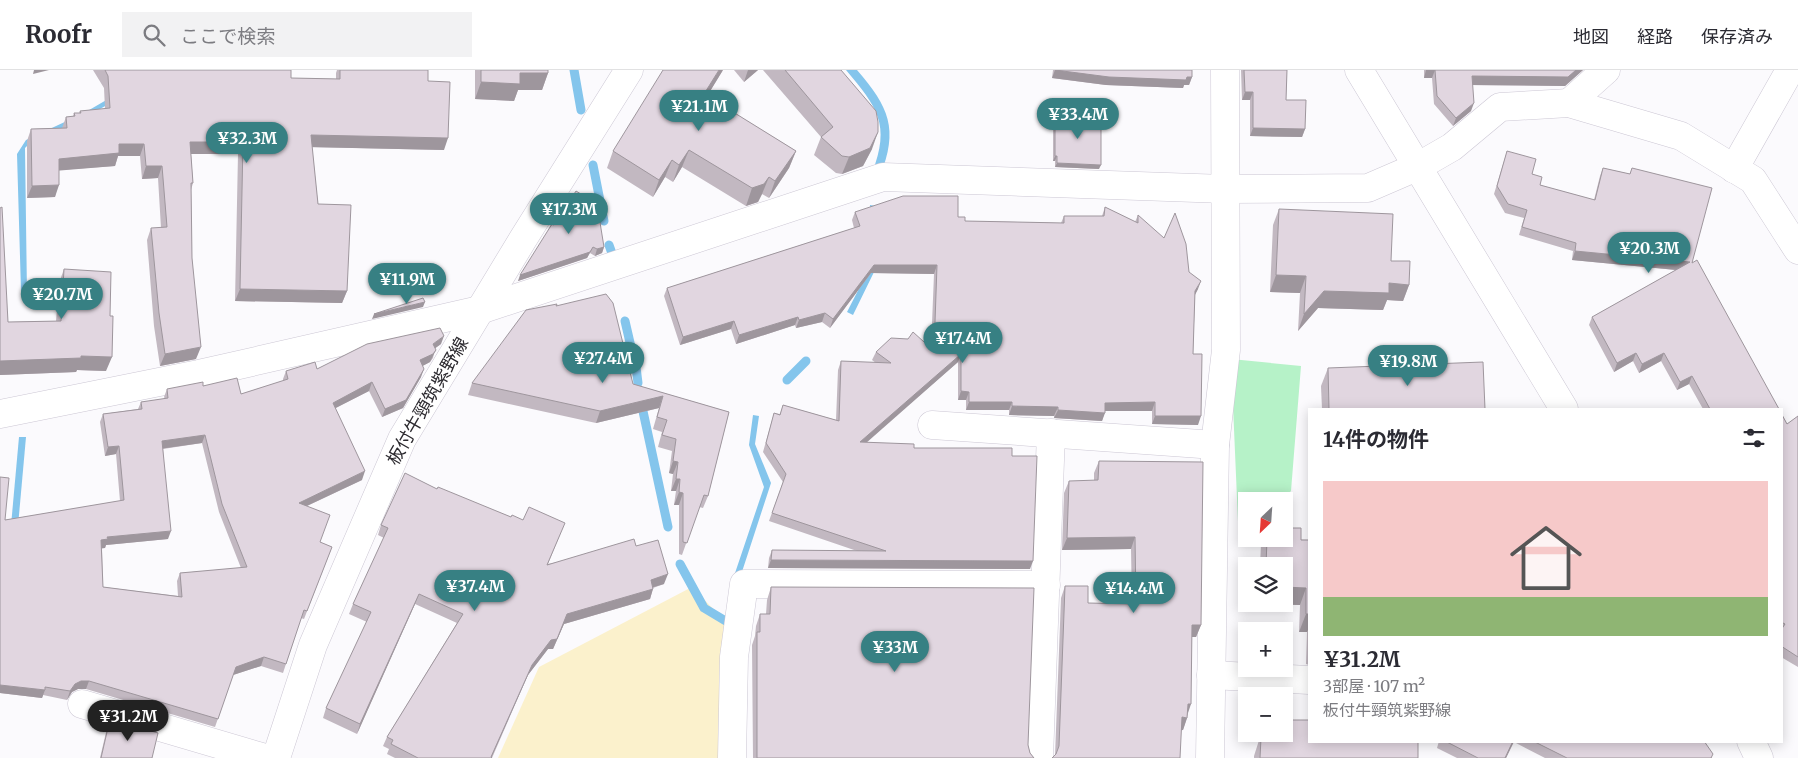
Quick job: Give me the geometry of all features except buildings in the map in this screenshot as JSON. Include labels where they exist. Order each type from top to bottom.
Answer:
[{"type":"street","name":"板付牛頸筑紫野線","points":[[276,758],[313,645],[385,474],[414,417],[629,70]]},
{"type":"street","points":[[1210,758],[1215,445],[1226,350],[1226,70]]},
{"type":"street","points":[[1359,70],[1419,166],[1563,408]]},
{"type":"street","points":[[1568,103],[1606,70]]},
{"type":"street","points":[[1734,169],[1790,70]]},
{"type":"street","points":[[0,414],[199,374],[480,310],[883,177],[1225,189],[1368,188],[1419,166],[1452,147],[1500,107],[1568,103],[1681,136],[1753,180],[1798,250]]},
{"type":"street","points":[[932,425],[1215,445]]},
{"type":"street","points":[[1039,758],[1051,433]]},
{"type":"street","points":[[732,758],[734,657],[744,584],[1046,585]]},
{"type":"street","points":[[1211,675],[1308,680]]},
{"type":"street","points":[[82,704],[265,758]]},
{"type":"street","points":[[1752,743],[1759,758]]},
{"type":"green space","points":[[1231,359],[1301,366],[1291,491],[1238,492],[1238,522]]},
{"type":"sand","points":[[692,587],[724,620],[725,758],[498,758],[539,667]]},
{"type":"water","points":[[158,70],[168,70],[86,117],[29,144],[25,148],[27,294],[21,291],[17,154],[26,140],[84,113]]},
{"type":"water","points":[[846,70],[857,70],[877,96],[888,119],[889,145],[880,176],[872,173],[878,156],[880,141],[878,117],[866,95]]},
{"type":"water","points":[[870,205],[876,206],[874,272],[853,315],[847,312],[868,271]]},
{"type":"water","points":[[753,415],[759,416],[755,444],[771,483],[738,584],[732,582],[764,487],[749,445]]},
{"type":"water","points":[[19,437],[26,437],[11,604],[4,603]]},
{"type":"waterway","points":[[574,70],[581,110]]},
{"type":"waterway","points":[[593,165],[604,221]]},
{"type":"waterway","points":[[609,245],[614,259]]},
{"type":"waterway","points":[[625,321],[631,347]]},
{"type":"waterway","points":[[787,380],[806,361]]},
{"type":"waterway","points":[[636,367],[638,383]]},
{"type":"waterway","points":[[641,402],[668,527]]},
{"type":"waterway","points":[[680,564],[704,608],[729,623]]}]
